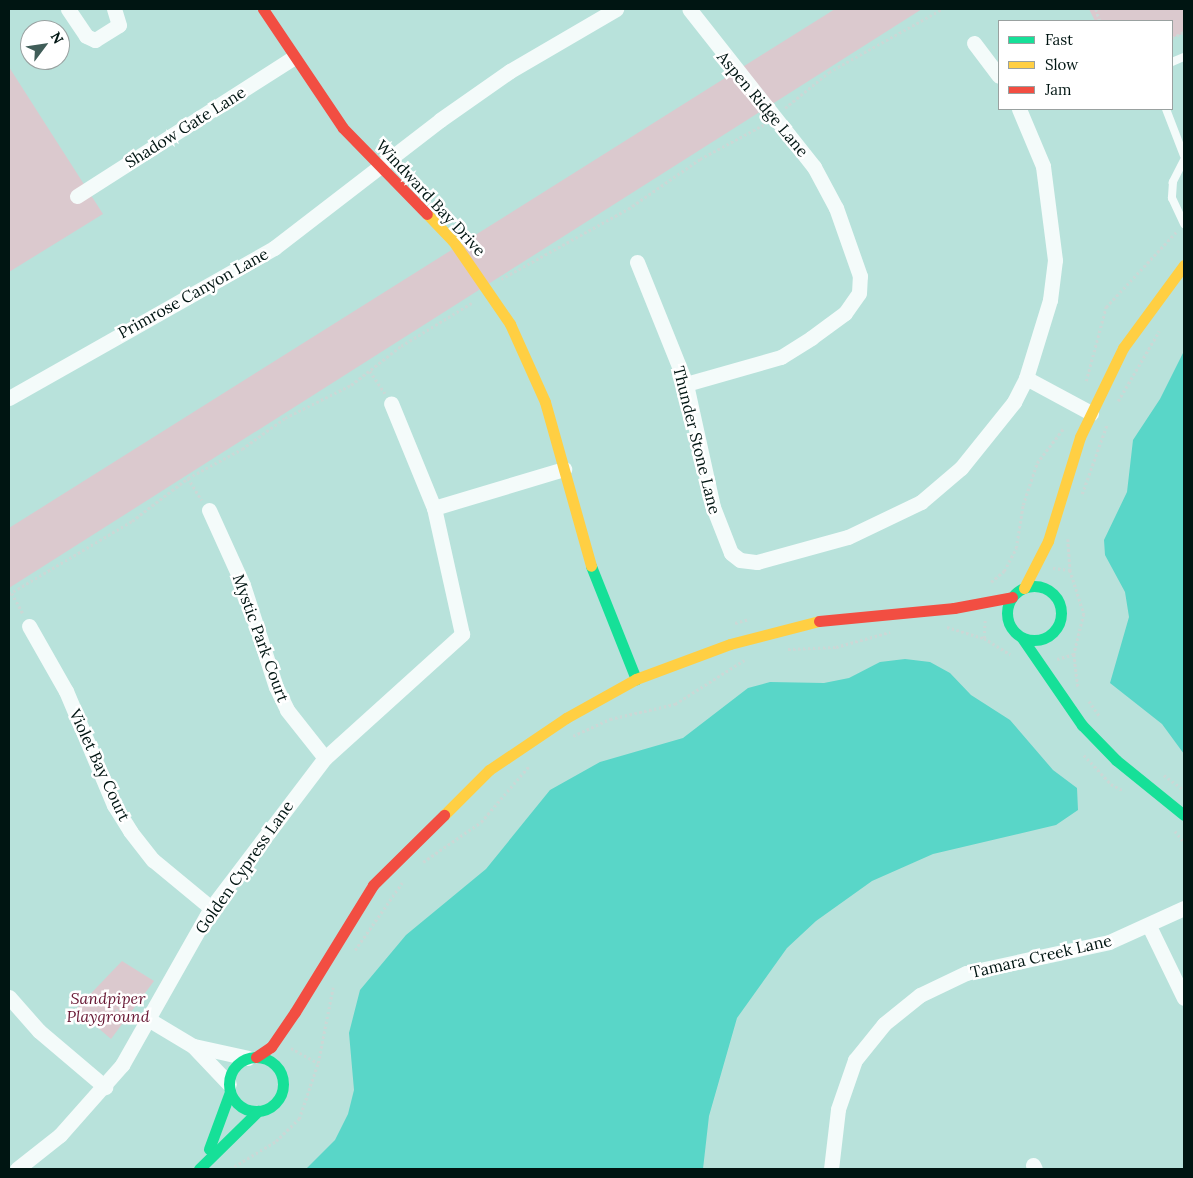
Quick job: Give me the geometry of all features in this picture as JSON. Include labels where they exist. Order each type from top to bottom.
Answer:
[{"type":"street","points":[[68,9],[86,36],[95,40],[118,25],[114,9]]},
{"type":"street","name":"Windward Bay Drive","points":[[262,9],[293,58],[343,128],[453,241],[501,310],[545,402],[597,589],[636,679]]},
{"type":"street","name":"Primrose Canyon Lane","points":[[9,398],[227,277],[274,248],[379,165],[510,71],[616,9]]},
{"type":"street","name":"Aspen Ridge Lane","points":[[686,384],[780,357],[811,338],[845,313],[859,293],[855,257],[814,167],[689,9]]},
{"type":"street","points":[[974,43],[998,75]]},
{"type":"street","name":"Shadow Gate Lane","points":[[76,196],[293,58]]},
{"type":"street","points":[[1019,110],[1043,166],[1055,260],[1050,300],[1026,378],[1091,413]]},
{"type":"street","name":"Thunder Stone Lane","points":[[637,262],[686,384],[722,537],[740,560],[757,562],[848,536],[921,502],[989,437],[1026,378]]},
{"type":"street","points":[[200,1168],[230,1088],[234,1068],[271,1047],[295,1012],[373,885],[418,836],[489,770],[566,718],[636,679],[730,644],[791,627],[842,617],[954,608],[1012,597],[1024,588],[1048,541],[1091,413],[1123,348],[1184,265]]},
{"type":"street","points":[[391,404],[434,508],[564,469]]},
{"type":"street","name":"Golden Cypress Lane","points":[[17,1169],[60,1135],[104,1087],[148,1019],[212,908],[325,758],[462,634],[434,508]]},
{"type":"street","name":"Mystic Park Court","points":[[209,510],[243,585],[276,687],[292,716],[325,758]]},
{"type":"street","points":[[1048,541],[1049,570],[1053,593],[1061,608],[1054,633],[1052,657],[1058,691]]},
{"type":"street","points":[[1024,588],[1039,586],[1053,593]]},
{"type":"street","points":[[1010,626],[1007,612],[1012,597]]},
{"type":"street","points":[[954,608],[988,617],[1010,626],[1022,638],[1058,691],[1101,746],[1184,815]]},
{"type":"street","name":"Violet Bay Court","points":[[29,626],[66,691],[114,805],[130,831],[153,860],[212,908]]},
{"type":"street","points":[[1022,638],[1039,641],[1054,633]]},
{"type":"street","name":"Tamara Creek Lane","points":[[830,1169],[838,1109],[855,1060],[884,1024],[920,995],[966,973],[1109,942],[1148,926],[1184,908]]},
{"type":"street","points":[[1148,926],[1184,998]]},
{"type":"street","points":[[9,997],[38,1031],[104,1087]]},
{"type":"street","points":[[288,1046],[295,1012]]},
{"type":"street","points":[[148,1019],[193,1046],[230,1088],[240,1106],[258,1111]]},
{"type":"street","points":[[193,1046],[272,1062],[282,1078]]},
{"type":"street","points":[[200,1168],[258,1111],[275,1103],[285,1059]]},
{"type":"lane","points":[[1166,110],[1184,158],[1173,182],[1172,198],[1184,224]]},
{"type":"path","points":[[785,108],[836,68],[942,9]]},
{"type":"path","points":[[496,274],[500,280],[546,250],[612,218],[700,160],[765,124]]},
{"type":"path","points":[[424,187],[453,216]]},
{"type":"path","points":[[982,586],[998,578],[1010,561],[1036,464],[1077,405],[1106,307],[1184,224]]},
{"type":"path","points":[[29,626],[10,593],[132,521],[188,478],[370,371],[400,346],[478,298],[481,303]]},
{"type":"path","points":[[1115,406],[1146,359],[1163,323]]},
{"type":"path","points":[[370,371],[391,404]]},
{"type":"path","points":[[1078,501],[1098,459],[1109,420]]},
{"type":"path","points":[[188,478],[209,510]]},
{"type":"path","points":[[1070,530],[1070,570],[1084,614],[1073,666],[1082,692]]},
{"type":"path","points":[[732,625],[758,618]]},
{"type":"path","points":[[939,626],[995,642],[1018,661]]},
{"type":"path","points":[[778,650],[836,648],[897,630]]},
{"type":"path","points":[[565,740],[610,719],[675,704],[751,656]]},
{"type":"path","points":[[1086,698],[1103,722]]},
{"type":"path","points":[[1081,750],[1111,784],[1134,796]]},
{"type":"path","points":[[418,866],[481,822],[533,763]]},
{"type":"path","points":[[1162,774],[1184,790]]},
{"type":"path","points":[[1171,825],[1184,842]]},
{"type":"path","points":[[349,957],[408,876]]},
{"type":"path","points":[[230,1169],[276,1141],[299,1119],[318,1062],[334,982]]},
{"type":"path","points":[[113,1015],[129,996]]},
{"type":"path","points":[[120,1005],[133,1014]]},
{"type":"green space","points":[[835,9],[922,9],[9,588],[9,528]]},
{"type":"green space","points":[[1089,9],[1184,9],[1184,33],[1173,38],[1173,20],[1094,20]]},
{"type":"green space","points":[[9,67],[103,214],[9,272]]},
{"type":"green space","name":"Sandpiper Playground","points":[[122,961],[154,981],[111,1039],[76,1009]]},
{"type":"water","points":[[1184,351],[1184,754],[1162,724],[1110,683],[1129,617],[1125,592],[1105,555],[1104,540],[1127,492],[1133,440],[1160,399]]},
{"type":"water","points":[[905,659],[930,662],[950,673],[971,695],[1010,720],[1053,770],[1077,788],[1078,810],[1056,825],[933,854],[872,881],[816,921],[787,948],[737,1018],[709,1116],[703,1169],[306,1169],[335,1140],[348,1114],[354,1090],[349,1033],[360,990],[406,935],[486,869],[550,790],[600,762],[683,738],[748,688],[770,682],[824,683],[849,678],[880,662]]},
{"type":"traffic: fast","points":[[591,566],[636,679]]},
{"type":"traffic: fast","points":[[1029,586],[1039,586],[1049,590],[1057,598],[1061,613],[1057,628],[1049,636],[1039,640],[1029,640],[1019,636],[1011,628],[1007,618],[1007,608],[1011,598],[1019,590],[1029,586]]},
{"type":"traffic: fast","points":[[1022,638],[1082,725],[1116,760],[1184,815]]},
{"type":"traffic: fast","points":[[256,1057],[266,1059],[275,1065],[281,1074],[283,1084],[281,1094],[275,1103],[266,1109],[256,1111],[246,1109],[237,1103],[231,1094],[229,1084],[231,1074],[237,1065],[246,1059],[256,1057]]},
{"type":"traffic: fast","points":[[209,1149],[230,1092]]},
{"type":"traffic: fast","points":[[199,1169],[258,1111]]},
{"type":"traffic: slow","points":[[427,214],[453,241],[510,324],[545,402],[591,566]]},
{"type":"traffic: slow","points":[[1024,588],[1048,541],[1080,437],[1123,348],[1184,265]]},
{"type":"traffic: slow","points":[[444,815],[489,770],[566,718],[636,679],[730,644],[819,621]]},
{"type":"traffic: jam","points":[[263,9],[343,128],[427,214]]},
{"type":"traffic: jam","points":[[819,621],[954,608],[1012,597]]},
{"type":"traffic: jam","points":[[256,1057],[271,1047],[295,1012],[373,885],[444,815]]}]
